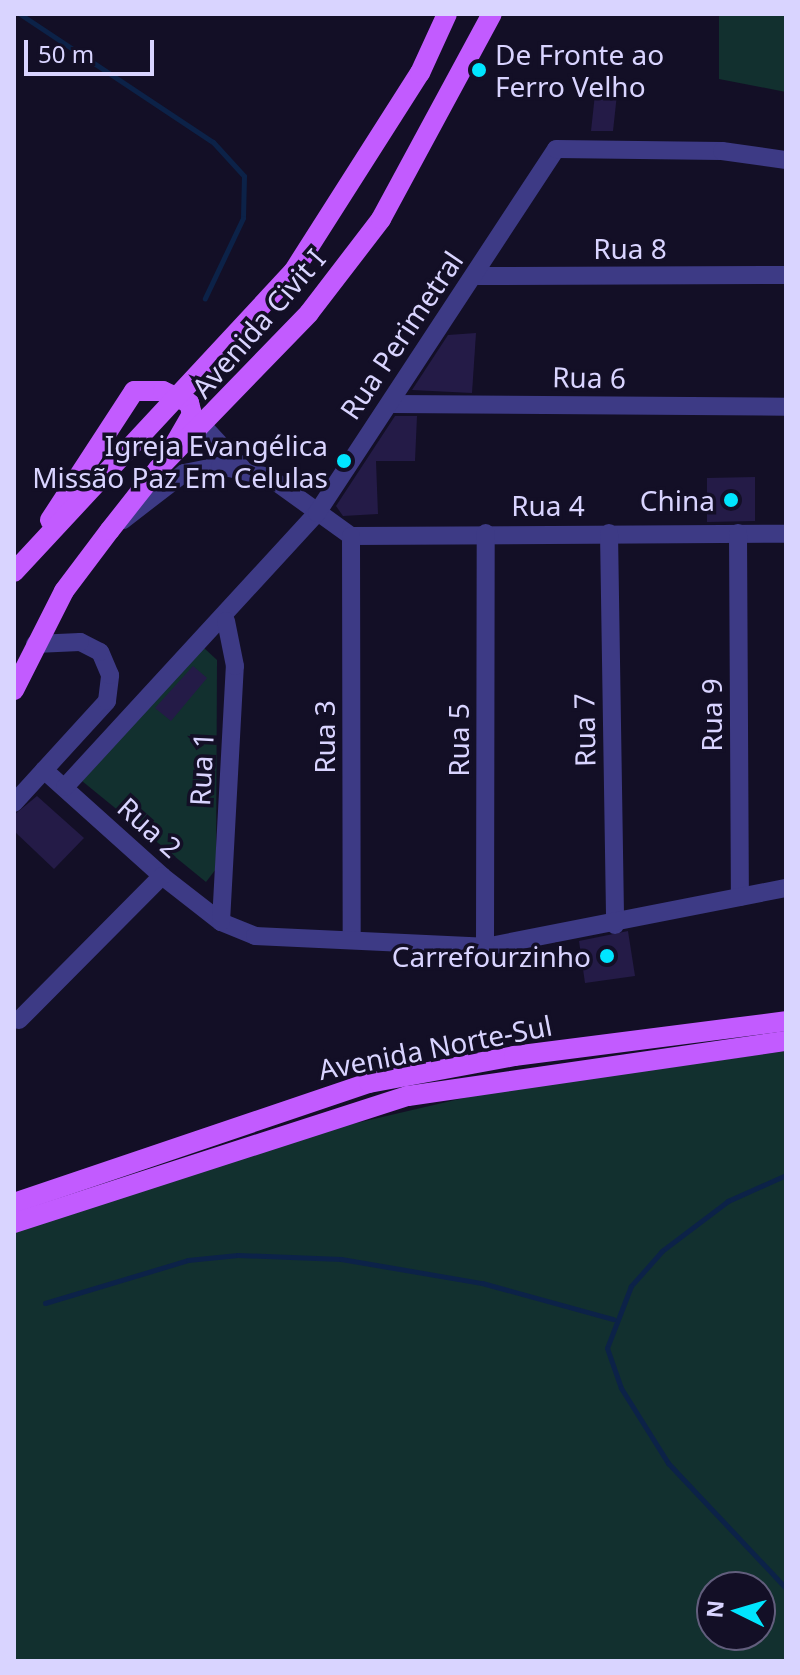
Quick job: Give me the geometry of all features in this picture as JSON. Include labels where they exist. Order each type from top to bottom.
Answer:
[{"type":"main road","name":"Avenida Civit I","points":[[16,569],[293,272],[420,73],[447,14]]},
{"type":"main road","name":"Avenida Civit I","points":[[14,690],[35,644],[110,530],[158,469],[204,427],[309,313],[381,219],[492,14]]},
{"type":"main road","points":[[16,569],[121,401],[147,389],[177,397],[192,414],[158,469]]},
{"type":"main road","points":[[14,657],[35,644]]},
{"type":"main road","name":"Avenida Norte-Sul","points":[[14,1203],[369,1083],[514,1056],[786,1021]]},
{"type":"main road","name":"Avenida Norte-Sul","points":[[14,1223],[408,1096],[786,1041]]},
{"type":"street","name":"Rua Perimetral","points":[[65,787],[226,621],[317,513],[392,404],[556,149],[722,151],[786,160]]},
{"type":"street","name":"Rua 8","points":[[475,276],[786,275]]},
{"type":"street","name":"Rua 6","points":[[392,404],[786,407]]},
{"type":"street","points":[[204,427],[242,468]]},
{"type":"street","points":[[110,530],[184,473],[242,468],[269,477],[351,536]]},
{"type":"street","name":"Rua 5","points":[[485,947],[486,533]]},
{"type":"street","name":"Rua 7","points":[[609,533],[615,925]]},
{"type":"street","name":"Rua 9","points":[[738,533],[740,897]]},
{"type":"street","name":"Rua 4","points":[[351,536],[786,534]]},
{"type":"street","name":"Rua 3","points":[[351,536],[352,938]]},
{"type":"street","name":"Rua 1","points":[[221,922],[235,666],[226,621]]},
{"type":"street","points":[[14,803],[107,701],[110,675],[100,652],[80,642],[35,644]]},
{"type":"street","name":"Rua 2","points":[[44,770],[162,876],[221,922]]},
{"type":"street","points":[[19,1020],[162,876]]},
{"type":"street","points":[[221,922],[255,936],[352,938],[485,947],[615,925],[786,888]]},
{"type":"green space","points":[[719,14],[786,14],[786,92],[719,79]]},
{"type":"green space","points":[[203,647],[217,660],[216,869],[206,882],[82,781]]},
{"type":"green space","points":[[786,1051],[786,1661],[14,1661],[14,1232],[305,1135],[481,1094]]},
{"type":"building","points":[[596,85],[618,85],[613,131],[591,131]]},
{"type":"building","points":[[476,333],[472,393],[412,390],[448,335]]},
{"type":"building","points":[[395,416],[417,416],[415,461],[376,461],[378,514],[343,516],[336,506]]},
{"type":"building","name":"China","points":[[755,477],[755,521],[707,522],[707,478]]},
{"type":"building","points":[[193,666],[207,678],[171,721],[155,708]]},
{"type":"building","points":[[37,796],[84,838],[54,869],[14,831],[14,815]]},
{"type":"building","name":"Carrefourzinho","points":[[628,931],[635,976],[585,983],[579,941]]},
{"type":"waterway","points":[[20,14],[213,142],[244,176],[243,218],[205,298]]},
{"type":"waterway","points":[[786,1175],[728,1201],[662,1251],[631,1286],[607,1348],[621,1388],[668,1463],[786,1588]]},
{"type":"waterway","points":[[45,1303],[188,1260],[238,1255],[341,1259],[482,1283],[613,1319]]},
{"type":"place","name":"De Fronte ao Ferro Velho","points":[[479,70]]},
{"type":"place","name":"Igreja Evangélica Missão Paz Em Celulas","points":[[344,461]]},
{"type":"place","name":"China","points":[[731,500]]},
{"type":"place","name":"Carrefourzinho","points":[[607,956]]}]
